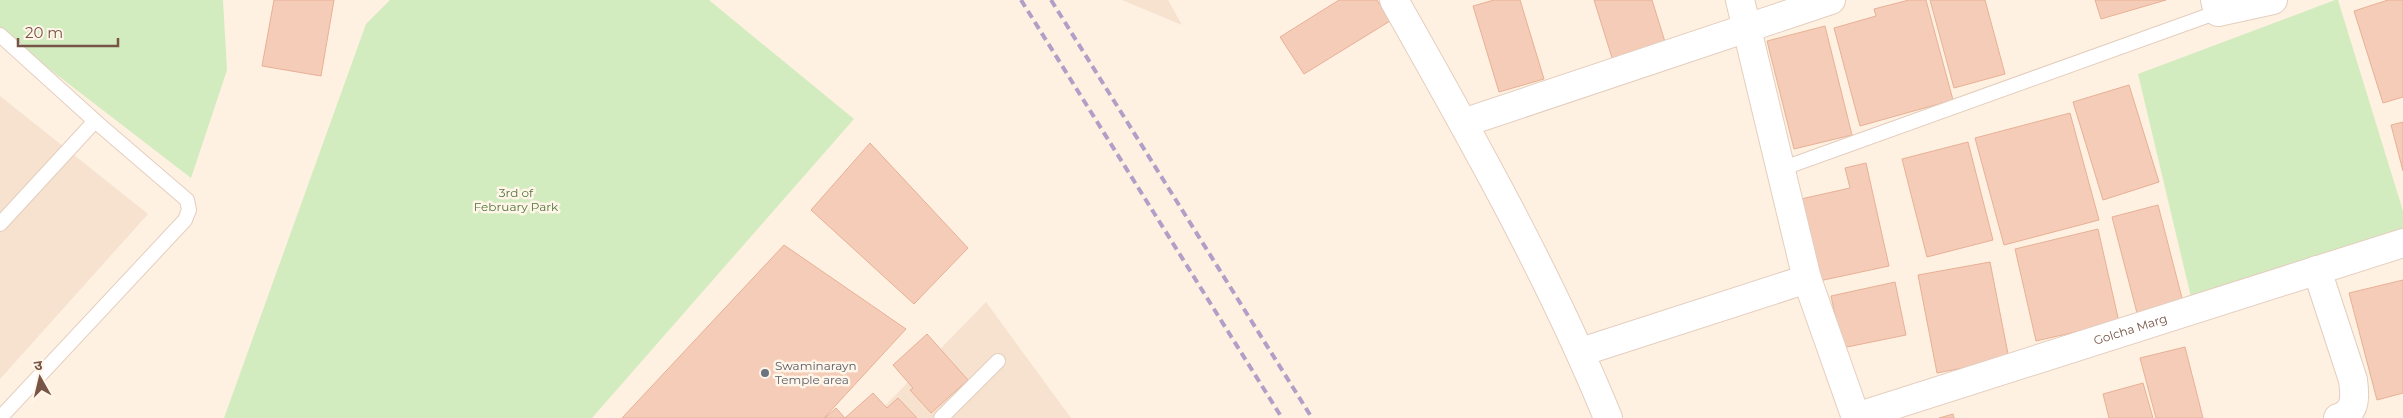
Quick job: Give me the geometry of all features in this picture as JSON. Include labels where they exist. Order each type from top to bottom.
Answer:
[{"type":"street","points":[[1394,0],[1463,123],[1581,352],[1608,418]]},
{"type":"street","points":[[1740,0],[1807,279],[1856,418]]},
{"type":"street","points":[[1463,123],[1747,26],[1831,0]]},
{"type":"street","points":[[2216,6],[2273,0]]},
{"type":"street","name":"Golcha Marg","points":[[1856,418],[2403,243]]},
{"type":"street","points":[[2317,270],[2353,380],[2355,397],[2352,408],[2345,416],[2338,418]]},
{"type":"street","points":[[1581,352],[1807,279]]},
{"type":"lane","points":[[1781,169],[2216,6]]},
{"type":"lane","points":[[0,34],[95,121],[187,200],[188,215],[0,418]]},
{"type":"lane","points":[[0,224],[95,121]]},
{"type":"lane","points":[[941,418],[998,360]]},
{"type":"shaded area","points":[[1122,0],[1168,0],[1182,25]]},
{"type":"shaded area","points":[[0,96],[148,214],[0,379]]},
{"type":"shaded area","points":[[986,302],[1071,418],[873,418]]},
{"type":"green space","points":[[0,0],[223,0],[227,70],[191,178],[0,31]]},
{"type":"green space","name":"3rd of February Park","points":[[390,0],[709,0],[854,119],[592,418],[224,418],[366,24]]},
{"type":"green space","points":[[2338,0],[2403,211],[2403,240],[2195,314],[2138,74]]},
{"type":"building","points":[[274,0],[334,0],[321,76],[262,66]]},
{"type":"building","points":[[1339,0],[1377,0],[1390,21],[1304,74],[1280,37]]},
{"type":"building","points":[[1494,0],[1520,0],[1544,79],[1499,92],[1473,6]]},
{"type":"building","points":[[1594,0],[1652,0],[1666,45],[1613,61]]},
{"type":"building","points":[[1909,0],[1926,0],[1953,100],[1860,126],[1834,28],[1876,16],[1874,9]]},
{"type":"building","points":[[1930,0],[1985,0],[2005,74],[1954,88]]},
{"type":"building","points":[[2095,0],[2166,0],[2101,19]]},
{"type":"building","points":[[2388,0],[2403,0],[2403,97],[2383,103],[2354,11]]},
{"type":"building","points":[[1825,26],[1852,135],[1794,149],[1767,41]]},
{"type":"building","points":[[2129,85],[2159,182],[2103,200],[2073,102]]},
{"type":"building","points":[[2070,113],[2099,220],[2004,245],[1975,138]]},
{"type":"building","points":[[2403,122],[2403,171],[2391,125]]},
{"type":"building","points":[[1968,142],[1993,240],[1927,257],[1902,159]]},
{"type":"building","points":[[870,143],[968,248],[914,304],[811,210]]},
{"type":"building","points":[[1866,163],[1889,266],[1819,281],[1801,199],[1850,188],[1845,168]]},
{"type":"building","points":[[2158,205],[2183,302],[2137,313],[2112,217]]},
{"type":"building","points":[[2098,229],[2119,322],[2036,341],[2015,249]]},
{"type":"building","name":"Swaminarayn Temple area","points":[[784,245],[906,329],[824,418],[622,418]]},
{"type":"building","points":[[1990,262],[2009,359],[1937,373],[1918,275]]},
{"type":"building","points":[[2403,280],[2403,393],[2377,400],[2349,293]]},
{"type":"building","points":[[1895,282],[1906,335],[1842,348],[1831,296]]},
{"type":"building","points":[[927,334],[968,380],[931,413],[910,390],[913,388],[893,365]]},
{"type":"building","points":[[2185,347],[2203,418],[2156,418],[2140,358]]},
{"type":"building","points":[[2143,383],[2153,418],[2109,418],[2103,394]]},
{"type":"building","points":[[873,393],[887,408],[898,398],[917,418],[845,418]]},
{"type":"building","points":[[836,408],[845,418],[825,418]]},
{"type":"building","points":[[1953,414],[1954,418],[1939,418]]},
{"type":"railway","points":[[1021,0],[1282,418]]},
{"type":"railway","points":[[1051,0],[1312,418]]},
{"type":"place","name":"Swaminarayn Temple area","points":[[765,373]]}]
